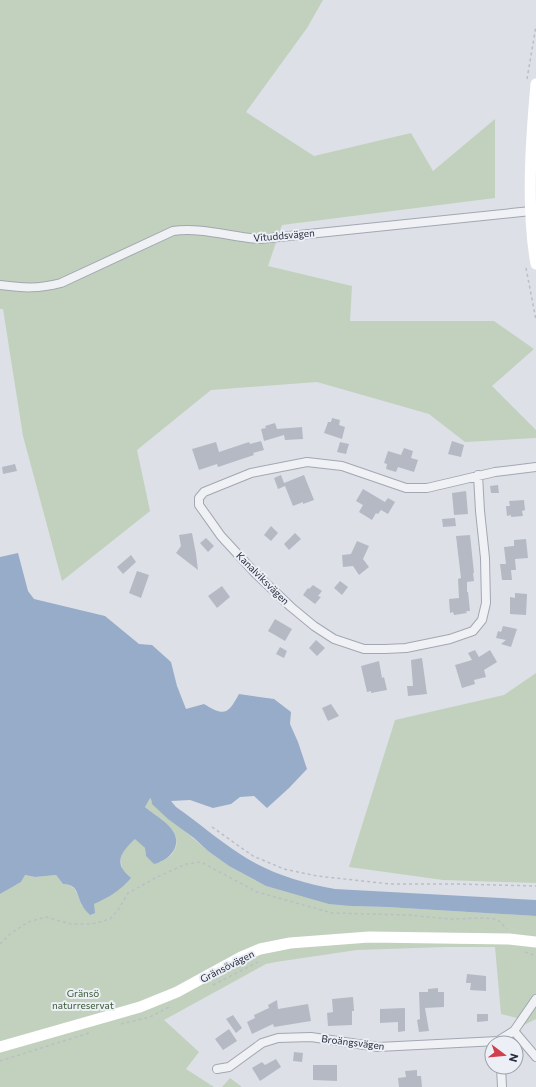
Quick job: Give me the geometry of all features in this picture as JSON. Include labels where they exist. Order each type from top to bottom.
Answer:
[{"type":"street","points":[[536,84],[531,150],[531,211],[536,264]]},
{"type":"street","name":"Vituddsvägen","points":[[0,285],[31,288],[45,287],[61,283],[173,231],[186,229],[240,238],[260,239],[531,211]]},
{"type":"street","name":"Kanalviksvägen","points":[[478,475],[485,558],[486,603],[482,620],[473,630],[450,639],[406,648],[364,649],[334,639],[314,626],[291,607],[256,574],[221,536],[199,505],[199,498],[204,492],[251,473],[307,462],[342,466],[406,488],[427,488],[478,475],[536,467]]},
{"type":"street","name":"Gränsövägen","points":[[0,1047],[140,1007],[177,992],[241,957],[260,949],[290,943],[369,936],[509,939],[536,942]]},
{"type":"street","points":[[508,1035],[514,1031],[536,999]]},
{"type":"street","points":[[514,1031],[536,1057]]},
{"type":"street","name":"Broängsvägen","points":[[217,1069],[228,1067],[262,1043],[278,1038],[311,1037],[378,1047],[484,1043]]},
{"type":"street","points":[[501,1075],[502,1087]]},
{"type":"path","points":[[212,827],[253,856],[284,869],[317,876],[390,884],[536,886]]},
{"type":"path","points":[[0,944],[10,934],[28,922],[46,917],[71,924],[92,924],[110,919],[118,910],[128,893],[157,877],[186,864],[201,862],[257,892],[284,901],[332,913],[408,915],[450,919],[497,919],[507,928],[509,939]]},
{"type":"path","points":[[525,952],[536,956]]},
{"type":"path","points":[[212,985],[261,960]]},
{"type":"path","points":[[116,1025],[150,1017],[171,1006]]},
{"type":"path","points":[[0,1061],[94,1032]]},
{"type":"green space","points":[[0,0],[323,0],[307,28],[246,112],[314,156],[411,133],[433,171],[495,119],[495,198],[282,225],[268,266],[352,286],[350,321],[494,321],[534,349],[492,386],[536,430],[536,438],[465,442],[429,414],[317,382],[211,390],[137,450],[150,511],[62,581],[23,436],[3,309],[0,309]]},
{"type":"green space","points":[[536,673],[536,883],[443,880],[349,867],[395,720],[504,695]]},
{"type":"green space","name":"Gränsö naturreservat","points":[[149,798],[151,798],[151,802],[208,851],[229,866],[266,886],[351,906],[536,916],[536,1019],[524,1025],[517,1018],[501,1014],[495,947],[357,950],[266,964],[164,1020],[199,1052],[186,1069],[214,1087],[0,1087],[0,894],[21,882],[24,875],[35,877],[56,875],[63,884],[74,888],[82,906],[94,904],[122,868],[121,858],[123,851],[136,838],[145,848],[146,856],[161,862],[166,859],[171,855],[176,847],[176,840],[170,827],[145,807]]},
{"type":"green space","points":[[230,1078],[242,1087],[222,1087]]},
{"type":"water","points":[[18,553],[28,591],[34,599],[105,616],[139,644],[152,645],[171,662],[177,686],[186,709],[204,704],[217,711],[225,711],[232,706],[239,694],[274,699],[291,712],[290,724],[307,769],[267,808],[254,796],[240,797],[231,804],[213,808],[190,800],[171,801],[176,807],[232,849],[262,867],[323,887],[335,889],[536,900],[536,916],[329,904],[266,886],[229,866],[208,851],[194,838],[168,819],[152,804],[150,798],[145,807],[163,820],[173,831],[176,836],[174,850],[165,859],[154,864],[146,856],[145,848],[135,839],[124,852],[121,859],[122,868],[131,878],[123,887],[105,899],[94,904],[95,913],[90,915],[80,901],[74,888],[63,884],[56,875],[35,877],[25,875],[21,882],[0,894],[0,557]]},
{"type":"building","points":[[332,418],[340,420],[339,425],[345,427],[342,439],[324,433],[328,422],[331,422]]},
{"type":"building","points":[[275,423],[277,429],[302,427],[303,439],[285,440],[284,435],[264,441],[261,429]]},
{"type":"building","points":[[261,441],[264,450],[253,453],[254,455],[218,467],[217,464],[199,470],[192,449],[216,442],[219,452],[249,442],[250,444]]},
{"type":"building","points":[[452,441],[464,445],[461,457],[448,454]]},
{"type":"building","points":[[340,442],[349,444],[346,454],[337,452]]},
{"type":"building","points":[[404,448],[413,451],[411,458],[418,460],[414,472],[398,467],[396,472],[386,469],[387,464],[384,463],[388,451],[401,455]]},
{"type":"building","points":[[15,464],[17,471],[3,474],[2,467]]},
{"type":"building","points":[[281,475],[284,483],[304,475],[314,500],[293,506],[285,486],[278,489],[274,478]]},
{"type":"building","points":[[498,485],[499,493],[491,493],[490,486]]},
{"type":"building","points":[[363,489],[385,502],[388,498],[395,502],[388,514],[381,510],[378,514],[376,513],[372,520],[359,512],[363,505],[356,501]]},
{"type":"building","points":[[466,491],[468,514],[454,515],[452,493]]},
{"type":"building","points":[[524,500],[525,510],[522,511],[523,516],[507,516],[506,506],[510,506],[509,501]]},
{"type":"building","points":[[455,518],[456,526],[443,527],[442,519]]},
{"type":"building","points":[[271,526],[278,533],[271,541],[264,535]]},
{"type":"building","points":[[192,533],[198,570],[176,553],[181,546],[179,535]]},
{"type":"building","points":[[295,533],[301,539],[289,550],[284,544]]},
{"type":"building","points":[[470,535],[474,581],[467,582],[470,611],[466,611],[467,613],[454,615],[453,612],[450,613],[449,599],[459,598],[458,579],[461,578],[456,536]]},
{"type":"building","points":[[206,538],[214,546],[208,552],[200,543]]},
{"type":"building","points":[[526,539],[528,558],[515,559],[516,570],[511,570],[512,580],[502,580],[500,564],[506,564],[504,547],[514,546],[514,540]]},
{"type":"building","points":[[357,541],[369,546],[363,559],[369,567],[359,575],[353,566],[343,567],[342,555],[351,554]]},
{"type":"building","points":[[131,555],[136,562],[123,574],[117,567]]},
{"type":"building","points":[[137,571],[149,575],[141,598],[129,593]]},
{"type":"building","points":[[340,581],[348,587],[342,595],[334,588]]},
{"type":"building","points":[[313,585],[322,591],[318,596],[321,597],[315,604],[303,595],[308,588],[309,589]]},
{"type":"building","points":[[222,586],[230,597],[217,608],[208,596]]},
{"type":"building","points":[[515,593],[527,594],[526,615],[510,614],[510,597],[515,598]]},
{"type":"building","points":[[275,619],[292,629],[285,641],[268,631]]},
{"type":"building","points":[[503,626],[517,629],[511,647],[501,644],[506,640],[496,638],[498,631],[501,632]]},
{"type":"building","points":[[316,640],[325,648],[317,656],[309,648]]},
{"type":"building","points":[[280,647],[287,651],[284,658],[276,654]]},
{"type":"building","points":[[475,650],[479,657],[490,650],[497,662],[484,670],[486,677],[474,680],[475,684],[462,688],[455,665],[472,660],[468,653]]},
{"type":"building","points":[[422,658],[427,694],[408,696],[407,686],[413,686],[411,660]]},
{"type":"building","points":[[379,661],[382,678],[384,677],[387,690],[371,693],[371,691],[367,692],[361,666]]},
{"type":"building","points":[[331,704],[339,716],[328,721],[322,708]]},
{"type":"building","points":[[467,974],[486,976],[486,991],[470,990],[471,983],[466,983]]},
{"type":"building","points":[[438,988],[438,992],[444,992],[444,1007],[425,1008],[429,1031],[419,1032],[417,1020],[420,1019],[419,992],[428,992],[428,989]]},
{"type":"building","points":[[353,997],[354,1011],[352,1011],[352,1025],[328,1026],[327,1013],[333,1012],[332,999]]},
{"type":"building","points":[[277,1000],[278,1009],[308,1004],[311,1021],[274,1027],[273,1024],[252,1034],[247,1022],[255,1018],[254,1015],[269,1008],[268,1005]]},
{"type":"building","points":[[405,1008],[405,1031],[398,1032],[398,1022],[380,1023],[380,1009]]},
{"type":"building","points":[[477,1014],[488,1014],[488,1021],[477,1022]]},
{"type":"building","points":[[233,1015],[242,1028],[236,1033],[226,1019]]},
{"type":"building","points":[[229,1029],[237,1041],[223,1050],[215,1039]]},
{"type":"building","points":[[294,1052],[303,1053],[302,1062],[293,1061]]},
{"type":"building","points":[[276,1059],[281,1067],[260,1081],[252,1068],[262,1062],[265,1065]]},
{"type":"building","points":[[313,1065],[337,1065],[337,1081],[313,1080]]},
{"type":"building","points":[[417,1070],[417,1076],[421,1076],[422,1087],[399,1087],[398,1078],[406,1077],[405,1071]]}]
